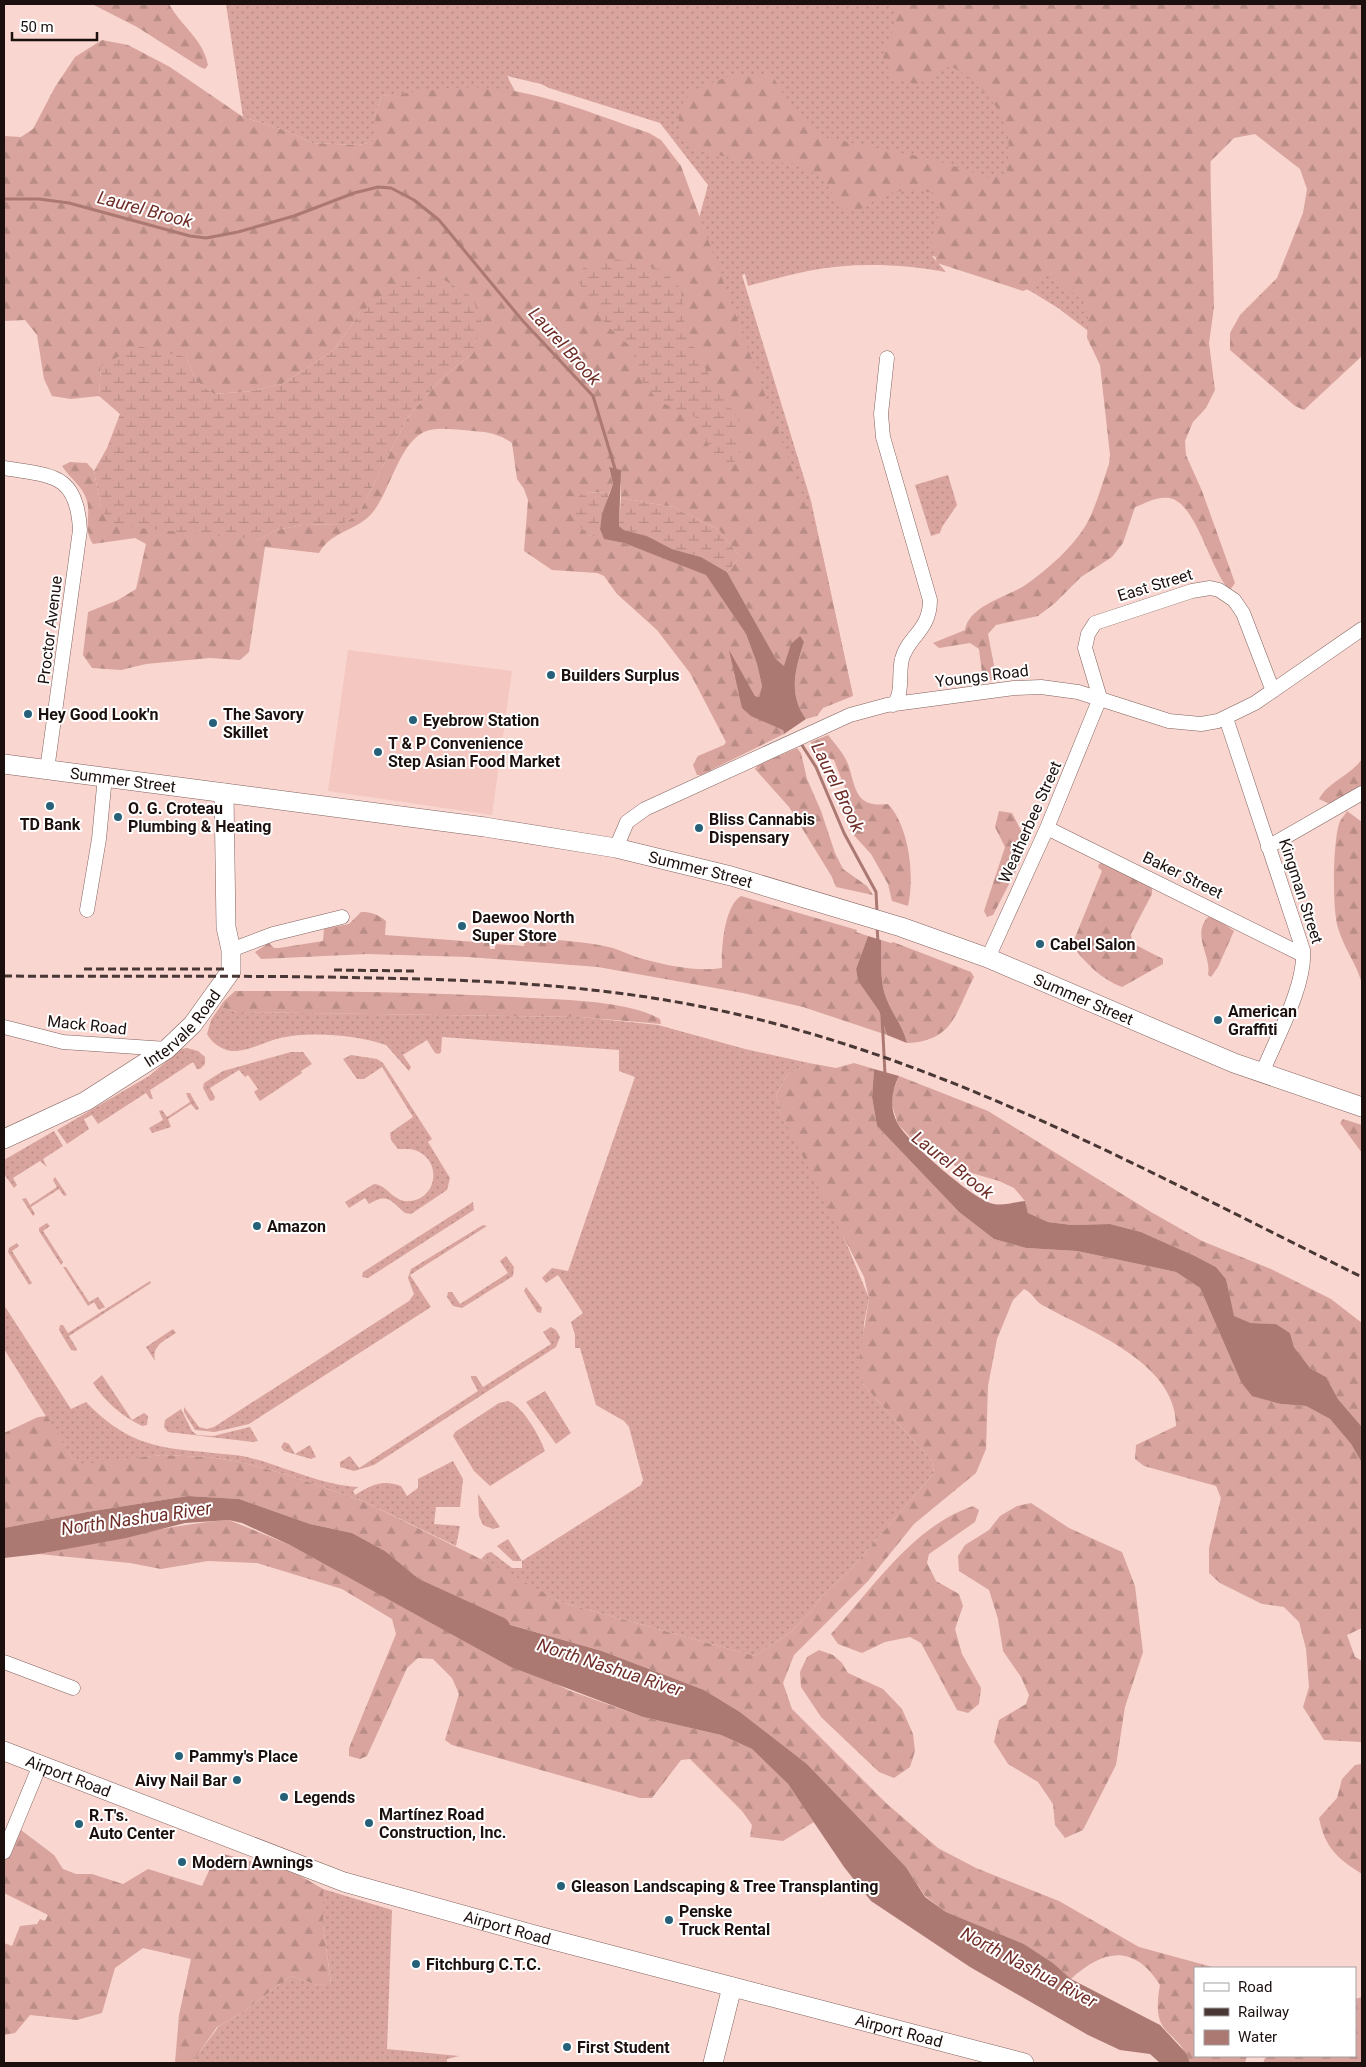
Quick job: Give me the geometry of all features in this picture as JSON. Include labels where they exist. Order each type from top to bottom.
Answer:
[{"type":"main road","name":"Summer Street","points":[[4,764],[485,827],[616,848],[731,876],[901,927],[988,958],[1234,1064],[1362,1108]]},
{"type":"main road","name":"Intervale Road","points":[[4,1139],[86,1101],[167,1049],[193,1024],[222,984],[232,966],[226,927],[224,793]]},
{"type":"main road","name":"Airport Road","points":[[4,1751],[344,1882],[732,1987],[1024,2063]]},
{"type":"main road","points":[[713,2063],[732,1987]]},
{"type":"street","points":[[887,358],[881,414],[883,437],[930,600],[926,619],[917,637],[909,666],[909,703]]},
{"type":"street","name":"Proctor Avenue","points":[[4,468],[58,480],[71,489],[79,508],[80,530],[47,770]]},
{"type":"street","name":"East Street","points":[[1100,698],[1085,648],[1088,634],[1096,623],[1204,588],[1223,592],[1238,605],[1273,691]]},
{"type":"street","name":"Youngs Road","points":[[616,848],[627,822],[633,816],[850,715],[893,705],[1028,686],[1066,690],[1100,698],[1149,716],[1180,723],[1201,724],[1226,718],[1256,703],[1362,629]]},
{"type":"street","points":[[893,705],[898,697],[900,667],[904,652],[917,637]]},
{"type":"street","name":"Weatherbee Street","points":[[988,958],[1047,828],[1100,698]]},
{"type":"street","name":"Kingman Street","points":[[1226,718],[1268,847],[1297,928],[1303,955],[1298,984],[1262,1073]]},
{"type":"street","points":[[87,910],[99,839],[105,776]]},
{"type":"street","points":[[1268,847],[1362,793]]},
{"type":"street","name":"Baker Street","points":[[1047,828],[1303,955]]},
{"type":"street","points":[[231,950],[273,934],[342,918]]},
{"type":"street","name":"Mack Road","points":[[4,1027],[63,1042],[167,1049]]},
{"type":"street","points":[[4,1662],[73,1688]]},
{"type":"street","points":[[4,1852],[40,1765]]},
{"type":"shaded area","points":[[348,650],[512,671],[492,815],[328,791]]},
{"type":"green space","points":[[92,4],[169,4],[197,40],[208,65],[205,69],[200,67],[137,27]]},
{"type":"green space","points":[[226,4],[1206,4],[1212,66],[1207,402],[1128,371],[1091,333],[1058,308],[1032,292],[1011,281],[949,259],[932,256],[946,272],[912,267],[842,266],[808,271],[748,286],[745,274],[742,275],[811,501],[853,696],[695,233],[708,185],[660,123],[541,84],[507,76],[516,93],[453,90],[382,96],[376,111],[374,142],[358,145],[312,143],[287,131],[243,117]]},
{"type":"green space","points":[[896,4],[1362,4],[1362,356],[1304,410],[1295,406],[1230,350],[1230,333],[1240,315],[1277,278],[1303,213],[1307,189],[1300,169],[1255,134],[1234,138],[1210,162],[1214,307],[1209,343],[1215,390],[1206,408],[1193,422],[1185,441],[1186,455],[1202,491],[1235,583],[1230,590],[1223,581],[1195,524],[1179,502],[1165,498],[1147,502],[1135,507],[1123,543],[1112,557],[1081,577],[1055,603],[1038,616],[996,625],[988,634],[996,676],[991,680],[983,681],[979,649],[970,643],[939,648],[933,643],[965,630],[968,621],[981,608],[1019,589],[1044,571],[1074,542],[1093,511],[1109,464],[1110,455],[1100,365],[1087,338],[1088,318],[1083,301],[1045,272],[1032,287],[1023,291],[937,263],[931,240],[941,208],[934,193],[912,189],[886,194],[859,210],[841,208],[825,181],[800,164],[742,160],[699,151],[679,134],[679,108],[693,90],[735,74],[771,74],[796,114],[823,137],[932,159],[987,177],[1006,175],[1009,150],[1003,118],[990,99],[970,79],[950,66],[918,84],[895,80],[883,57],[896,22]]},
{"type":"green space","points":[[102,40],[128,45],[170,67],[243,117],[287,131],[312,143],[358,145],[373,142],[376,111],[382,96],[465,87],[492,88],[552,100],[649,133],[661,140],[681,166],[821,547],[853,696],[823,708],[817,716],[806,719],[800,710],[795,691],[796,672],[804,642],[785,667],[776,659],[727,572],[740,557],[719,530],[673,507],[621,498],[621,484],[609,468],[613,484],[609,493],[585,492],[588,535],[624,543],[706,574],[746,634],[757,664],[762,686],[759,697],[755,696],[748,684],[733,674],[783,730],[784,734],[701,775],[697,775],[693,765],[698,756],[724,745],[726,742],[690,673],[657,630],[617,594],[604,576],[597,573],[552,570],[524,551],[528,500],[524,489],[517,479],[512,443],[500,436],[488,433],[448,429],[428,430],[415,438],[401,457],[385,492],[373,512],[360,523],[324,545],[319,553],[265,547],[249,652],[240,660],[210,658],[146,664],[121,670],[92,668],[83,655],[88,612],[118,600],[136,589],[146,544],[135,538],[93,544],[88,533],[87,501],[79,487],[62,466],[70,462],[87,463],[94,471],[101,507],[258,540],[276,530],[303,525],[343,524],[359,513],[408,417],[440,380],[473,353],[360,313],[333,351],[282,384],[252,391],[214,394],[196,381],[186,357],[101,366],[99,396],[71,399],[52,396],[44,379],[37,335],[25,320],[4,321],[4,136],[21,137],[33,129],[55,87],[75,57]]},
{"type":"green space","points":[[617,259],[663,270],[681,289],[685,331],[718,391],[738,418],[740,452],[730,468],[722,469],[708,445],[699,419],[658,401],[639,377],[632,348],[605,324],[581,286],[583,267]]},
{"type":"green space","points":[[404,279],[443,279],[472,297],[482,323],[473,353],[440,380],[408,417],[359,513],[343,524],[303,525],[276,530],[258,540],[111,525],[101,507],[94,471],[107,448],[120,414],[99,396],[101,366],[138,346],[186,357],[196,381],[214,394],[252,391],[282,384],[333,351],[360,313]]},
{"type":"green space","points":[[948,475],[957,505],[940,533],[931,536],[915,485]]},
{"type":"green space","points":[[584,492],[609,493],[600,528],[604,539],[588,535],[575,521],[576,499]]},
{"type":"green space","points":[[621,498],[673,507],[719,530],[740,557],[727,572],[701,557],[672,549],[647,536],[624,530],[619,526]]},
{"type":"green space","points":[[828,735],[845,759],[859,796],[870,803],[878,805],[888,804],[901,825],[910,866],[911,880],[908,906],[892,901],[888,884],[871,854],[850,831],[846,817],[848,796],[834,760],[822,756],[812,749],[811,742]]},
{"type":"green space","points":[[797,748],[801,753],[807,779],[843,869],[867,886],[873,895],[836,887],[832,877],[789,807],[755,769],[758,765]]},
{"type":"green space","points":[[1362,759],[1362,787],[1332,805],[1319,799],[1328,788],[1352,770]]},
{"type":"green space","points":[[999,811],[1012,813],[1026,840],[1022,859],[993,915],[987,917],[984,911],[1005,847],[995,827]]},
{"type":"green space","points":[[1347,811],[1362,822],[1362,984],[1341,936],[1336,919],[1334,860],[1337,833],[1340,822]]},
{"type":"green space","points":[[1104,861],[1152,887],[1152,894],[1131,934],[1132,943],[1163,959],[1163,964],[1122,987],[1107,980],[1094,970],[1072,945],[1102,871],[1098,867],[1099,864]]},
{"type":"green space","points":[[741,896],[857,930],[856,932],[868,936],[856,969],[858,981],[879,1011],[887,1035],[803,1007],[743,993],[598,967],[468,957],[367,954],[261,959],[255,952],[269,943],[274,948],[279,948],[323,941],[324,929],[349,924],[361,912],[365,912],[374,914],[386,921],[385,935],[489,943],[490,949],[495,949],[495,944],[524,946],[525,938],[570,941],[613,948],[639,958],[670,965],[701,969],[722,968],[723,940],[727,918],[735,901]]},
{"type":"green space","points":[[1208,917],[1216,918],[1234,931],[1218,967],[1211,977],[1208,975],[1201,931]]},
{"type":"green space","points":[[881,940],[893,942],[971,972],[974,977],[951,1023],[935,1037],[907,1043],[884,993]]},
{"type":"green space","points":[[235,991],[420,993],[597,1002],[632,1008],[647,1013],[660,1019],[661,1024],[580,1017],[237,1012],[223,1008],[224,1001]]},
{"type":"green space","points":[[224,1001],[223,1008],[237,1012],[580,1017],[658,1025],[745,1049],[809,1063],[787,1075],[776,1095],[780,1112],[835,1216],[869,1298],[864,1323],[862,1383],[932,1461],[934,1473],[851,1569],[822,1596],[813,1609],[791,1632],[755,1656],[560,1602],[481,1559],[491,1552],[512,1568],[522,1568],[522,1561],[641,1485],[643,1480],[629,1427],[624,1421],[596,1405],[580,1348],[575,1348],[575,1335],[571,1322],[583,1313],[558,1275],[546,1283],[542,1278],[552,1268],[568,1271],[635,1077],[619,1071],[619,1050],[442,1037],[441,1052],[439,1054],[435,1053],[427,1040],[403,1055],[411,1067],[409,1071],[386,1045],[333,1035],[292,1036],[243,1050],[231,1051],[217,1045],[207,1034],[211,1020]]},
{"type":"green space","points":[[187,1048],[198,1051],[205,1057],[205,1064],[200,1069],[197,1069],[193,1062],[150,1090],[153,1099],[150,1099],[146,1093],[98,1124],[92,1115],[84,1119],[89,1129],[67,1144],[57,1130],[149,1076],[181,1049]]},
{"type":"green space","points":[[291,1052],[303,1052],[312,1064],[301,1071],[302,1073],[260,1101],[254,1092],[258,1089],[248,1075],[245,1077],[239,1070],[210,1088],[215,1097],[214,1100],[210,1101],[203,1088],[204,1083],[223,1071]]},
{"type":"green space","points":[[351,1055],[377,1059],[383,1063],[432,1139],[428,1142],[450,1178],[447,1190],[411,1214],[405,1213],[393,1202],[385,1199],[376,1200],[369,1204],[365,1198],[349,1208],[345,1202],[374,1184],[383,1187],[395,1197],[404,1201],[419,1199],[430,1188],[433,1181],[432,1166],[428,1159],[418,1151],[398,1149],[391,1140],[390,1133],[413,1117],[382,1067],[364,1079],[357,1079],[343,1059]]},
{"type":"green space","points":[[809,1063],[836,1068],[854,1063],[874,1069],[872,1097],[877,1126],[959,1212],[994,1239],[1026,1248],[1077,1251],[1176,1272],[1200,1288],[1241,1382],[1281,1404],[1306,1406],[1330,1419],[1351,1444],[1362,1463],[1362,1628],[1347,1635],[1355,1657],[1362,1661],[1362,1742],[1324,1740],[1303,1707],[1309,1687],[1306,1649],[1299,1622],[1284,1607],[1262,1604],[1220,1583],[1209,1573],[1209,1548],[1221,1498],[1216,1486],[1144,1466],[1135,1459],[1136,1445],[1176,1426],[1172,1404],[1162,1384],[1147,1367],[1127,1352],[1106,1338],[1041,1304],[1024,1289],[1013,1300],[997,1339],[988,1386],[986,1449],[976,1473],[914,1524],[868,1581],[794,1655],[783,1683],[792,1709],[886,1803],[938,1848],[976,1868],[1059,1901],[1139,1947],[1212,1967],[1194,1967],[1194,2057],[1247,2057],[1245,2063],[1190,2063],[1184,2051],[1161,2024],[1158,2015],[1160,1985],[1150,1972],[1140,1963],[1129,1957],[1118,1955],[1107,1957],[1083,1969],[1071,1979],[1053,1963],[1024,1944],[946,1912],[925,1896],[906,1867],[807,1764],[740,1712],[704,1690],[602,1651],[480,1616],[467,1616],[436,1601],[419,1579],[385,1551],[352,1533],[310,1524],[239,1499],[188,1496],[87,1512],[4,1528],[4,1433],[38,1417],[47,1416],[72,1458],[84,1464],[161,1455],[209,1457],[240,1462],[285,1474],[363,1501],[507,1572],[560,1602],[755,1656],[791,1632],[813,1609],[822,1596],[851,1569],[934,1473],[932,1461],[862,1383],[859,1361],[869,1298],[864,1277],[780,1112],[776,1095],[787,1075]]},
{"type":"green space","points":[[899,1076],[988,1111],[1151,1212],[1202,1241],[1271,1269],[1331,1299],[1362,1323],[1362,1427],[1338,1399],[1326,1377],[1310,1368],[1294,1347],[1290,1333],[1276,1324],[1251,1323],[1233,1316],[1226,1279],[1216,1267],[1141,1232],[1110,1224],[1072,1225],[1048,1222],[1028,1213],[1025,1201],[1014,1188],[999,1181],[968,1172],[920,1148],[898,1124],[890,1099]]},
{"type":"green space","points":[[186,1093],[190,1093],[199,1109],[196,1110],[191,1104],[168,1119],[171,1127],[152,1133],[149,1128],[163,1120],[159,1111],[162,1110],[167,1117],[190,1102]]},
{"type":"green space","points":[[1343,1119],[1362,1125],[1362,1153],[1340,1123]]},
{"type":"green space","points":[[54,1131],[63,1146],[43,1159],[47,1167],[40,1161],[13,1178],[17,1185],[14,1188],[4,1174],[4,1160]]},
{"type":"green space","points":[[55,1177],[67,1195],[64,1196],[59,1189],[31,1207],[35,1214],[33,1216],[22,1199],[26,1198],[30,1205],[57,1187],[53,1180]]},
{"type":"green space","points":[[473,1202],[474,1210],[368,1278],[362,1277],[363,1272]]},
{"type":"green space","points":[[47,1223],[50,1226],[43,1231],[63,1262],[61,1265],[39,1231],[39,1228]]},
{"type":"green space","points":[[483,1225],[487,1226],[410,1275],[431,1307],[249,1424],[215,1432],[195,1430],[184,1412],[184,1407],[199,1427],[207,1429],[214,1427],[409,1301],[414,1294],[408,1278],[411,1269]]},
{"type":"green space","points":[[17,1243],[19,1246],[12,1251],[32,1283],[29,1285],[8,1252],[9,1248]]},
{"type":"green space","points":[[506,1256],[514,1267],[513,1276],[462,1308],[453,1306],[447,1297],[448,1292],[452,1292],[460,1304],[508,1273],[500,1261]]},
{"type":"green space","points":[[63,1267],[66,1267],[89,1302],[98,1297],[105,1307],[99,1310],[94,1302],[88,1306]]},
{"type":"green space","points":[[150,1281],[151,1283],[69,1336],[77,1349],[76,1351],[71,1350],[59,1330],[60,1325],[63,1325],[68,1333]]},
{"type":"green space","points":[[526,1287],[542,1308],[541,1313],[537,1312],[524,1291]]},
{"type":"green space","points":[[4,1305],[71,1409],[86,1402],[113,1426],[126,1434],[154,1445],[247,1457],[330,1483],[358,1487],[353,1491],[355,1495],[377,1484],[388,1483],[401,1486],[407,1496],[418,1488],[418,1479],[453,1461],[463,1479],[460,1507],[436,1507],[434,1524],[460,1526],[456,1546],[363,1501],[285,1474],[240,1462],[209,1457],[161,1455],[84,1465],[72,1458],[4,1349]]},
{"type":"green space","points":[[551,1327],[556,1330],[560,1337],[556,1347],[374,1465],[354,1471],[340,1467],[340,1462],[350,1456],[359,1468],[478,1391],[471,1376],[476,1376],[483,1387],[551,1344],[543,1332]]},
{"type":"green space","points":[[173,1329],[176,1333],[157,1347],[155,1361],[146,1347]]},
{"type":"green space","points":[[102,1375],[132,1420],[144,1413],[148,1416],[147,1425],[142,1426],[128,1418],[103,1397],[93,1383]]},
{"type":"green space","points":[[545,1391],[571,1433],[556,1444],[526,1402]]},
{"type":"green space","points":[[508,1401],[525,1415],[545,1451],[490,1486],[474,1471],[453,1436],[455,1432],[499,1403]]},
{"type":"green space","points":[[181,1409],[192,1431],[197,1435],[213,1436],[250,1427],[258,1441],[253,1442],[168,1432],[164,1427],[165,1420]]},
{"type":"green space","points":[[284,1442],[289,1444],[295,1454],[310,1445],[316,1457],[311,1459],[284,1451],[281,1447]]},
{"type":"green space","points":[[478,1494],[500,1527],[493,1529],[483,1525],[479,1516]]},
{"type":"green space","points":[[1031,1503],[1069,1528],[1122,1552],[1135,1586],[1143,1652],[1125,1707],[1116,1765],[1083,1830],[1065,1838],[1055,1825],[1053,1804],[1038,1782],[1008,1764],[994,1742],[999,1720],[1026,1704],[1029,1695],[1021,1677],[1003,1651],[998,1619],[989,1590],[959,1571],[958,1556],[965,1545],[989,1530],[1000,1516],[1017,1506]]},
{"type":"green space","points":[[973,1506],[979,1510],[975,1522],[929,1554],[927,1563],[936,1581],[959,1594],[963,1606],[955,1629],[962,1654],[981,1688],[979,1704],[968,1713],[957,1710],[921,1643],[910,1637],[885,1642],[862,1653],[838,1644],[831,1634],[878,1579],[913,1543],[951,1515]]},
{"type":"green space","points":[[229,1520],[290,1545],[399,1604],[568,1690],[643,1717],[721,1735],[752,1749],[788,1784],[814,1822],[783,1841],[750,1837],[752,1825],[742,1811],[690,1759],[681,1760],[652,1798],[640,1798],[452,1745],[445,1740],[459,1694],[452,1678],[433,1659],[418,1658],[407,1668],[367,1756],[360,1759],[349,1756],[349,1748],[396,1634],[392,1619],[342,1589],[257,1563],[208,1561],[161,1569],[130,1563],[39,1554],[157,1530]]},
{"type":"green space","points":[[508,1539],[522,1561],[513,1561],[497,1546]]},
{"type":"green space","points":[[819,1650],[833,1655],[842,1663],[848,1673],[883,1689],[902,1709],[913,1734],[915,1751],[910,1767],[894,1778],[879,1772],[821,1717],[801,1687],[800,1672],[807,1657]]},
{"type":"green space","points":[[1362,1764],[1362,1874],[1333,1851],[1325,1837],[1319,1818],[1337,1798],[1342,1779],[1355,1765]]},
{"type":"green space","points":[[13,1828],[21,1830],[54,1855],[63,1869],[76,1874],[92,1874],[123,1884],[148,1869],[202,1886],[213,1862],[223,1854],[292,1871],[323,1889],[323,1925],[331,1984],[317,1985],[291,1976],[243,2012],[217,2027],[196,2057],[195,2063],[175,2063],[179,2015],[191,1959],[143,1948],[115,1968],[102,2013],[77,2020],[30,2015],[15,2033],[4,2035],[4,1943],[12,1946],[20,1926],[37,1924],[40,1919],[45,1921],[48,1915],[4,1893],[4,1852]]},
{"type":"green space","points":[[323,1889],[392,1910],[387,2049],[459,2056],[447,2059],[447,2063],[195,2063],[196,2057],[219,2026],[243,2012],[291,1976],[317,1985],[331,1983],[323,1925]]},
{"type":"green space","points":[[1362,1997],[1362,2063],[1263,2063],[1266,2057],[1356,2057],[1356,1999]]},
{"type":"water","points":[[609,467],[621,470],[619,526],[624,530],[647,536],[672,549],[701,557],[727,572],[776,659],[784,666],[791,644],[800,636],[804,642],[796,672],[795,691],[800,710],[806,719],[784,734],[783,730],[751,716],[742,708],[729,650],[755,696],[759,697],[762,686],[757,664],[746,634],[706,575],[624,543],[604,539],[600,529],[602,514],[613,484]]},
{"type":"water","points":[[868,936],[881,940],[884,993],[907,1043],[887,1035],[879,1011],[858,981],[856,969]]},
{"type":"water","points":[[874,1069],[899,1076],[894,1088],[892,1106],[895,1118],[904,1132],[942,1170],[972,1193],[994,1204],[1025,1201],[1028,1213],[1048,1222],[1072,1225],[1110,1224],[1141,1232],[1216,1267],[1226,1279],[1234,1316],[1251,1323],[1276,1324],[1290,1333],[1294,1347],[1310,1368],[1326,1377],[1338,1399],[1362,1427],[1362,1463],[1351,1444],[1330,1419],[1306,1406],[1281,1404],[1252,1396],[1241,1382],[1200,1288],[1176,1272],[1077,1251],[1026,1248],[994,1239],[959,1212],[877,1126],[872,1097]]},
{"type":"water","points":[[188,1496],[239,1499],[310,1524],[352,1533],[385,1551],[419,1579],[436,1601],[467,1616],[479,1616],[602,1651],[704,1690],[740,1712],[807,1764],[906,1867],[925,1897],[946,1912],[1024,1944],[1053,1963],[1071,1979],[1160,2025],[1186,2053],[1190,2063],[1160,2063],[1150,2054],[1120,2050],[1088,2035],[970,1967],[871,1901],[844,1867],[788,1784],[752,1749],[721,1735],[643,1717],[511,1667],[290,1545],[242,1523],[229,1520],[185,1523],[126,1538],[39,1554],[4,1558],[4,1528],[87,1512]]},
{"type":"waterway","name":"Laurel Brook","points":[[4,199],[39,199],[69,203],[190,236],[206,238],[238,232],[294,216],[354,193],[378,187],[391,188],[414,200],[439,220],[522,320],[593,396],[616,472]]},
{"type":"waterway","name":"Laurel Brook","points":[[800,742],[816,767],[844,833],[876,892],[877,912]]},
{"type":"waterway","name":"Laurel Brook","points":[[877,926],[878,942]]},
{"type":"waterway","name":"Laurel Brook","points":[[882,1016],[885,1074]]},
{"type":"waterway","name":"North Nashua River","points":[[408,1585],[500,1627]]},
{"type":"railway","points":[[84,969],[224,969]]},
{"type":"railway","points":[[334,970],[416,971]]},
{"type":"railway","points":[[4,976],[463,980],[596,990],[683,1003],[727,1012],[811,1034],[893,1060],[973,1091],[1052,1125],[1130,1162],[1362,1277]]},
{"type":"place","name":"Builders Surplus","points":[[551,675]]},
{"type":"place","name":"Hey Good Look'n","points":[[28,714]]},
{"type":"place","name":"Eyebrow Station","points":[[413,720]]},
{"type":"place","name":"The Savory Skillet","points":[[213,723]]},
{"type":"place","name":"T & P Convenience Step Asian Food Market","points":[[378,752]]},
{"type":"place","name":"TD Bank","points":[[50,806]]},
{"type":"place","name":"O. G. Croteau Plumbing & Heating","points":[[118,817]]},
{"type":"place","name":"Bliss Cannabis Dispensary","points":[[699,828]]},
{"type":"place","name":"Daewoo North Super Store","points":[[462,926]]},
{"type":"place","name":"Cabel Salon","points":[[1040,944]]},
{"type":"place","name":"American Graffiti","points":[[1218,1020]]},
{"type":"place","name":"Amazon","points":[[257,1226]]},
{"type":"place","name":"Pammy's Place","points":[[179,1756]]},
{"type":"place","name":"Aivy Nail Bar","points":[[237,1780]]},
{"type":"place","name":"Legends","points":[[284,1797]]},
{"type":"place","name":"Martínez Road Construction, Inc.","points":[[369,1823]]},
{"type":"place","name":"R.T's. Auto Center","points":[[79,1824]]},
{"type":"place","name":"Modern Awnings","points":[[182,1862]]},
{"type":"place","name":"Gleason Landscaping & Tree Transplanting","points":[[561,1886]]},
{"type":"place","name":"Penske Truck Rental","points":[[669,1920]]},
{"type":"place","name":"Fitchburg C.T.C.","points":[[416,1964]]},
{"type":"place","name":"First Student","points":[[567,2047]]}]
